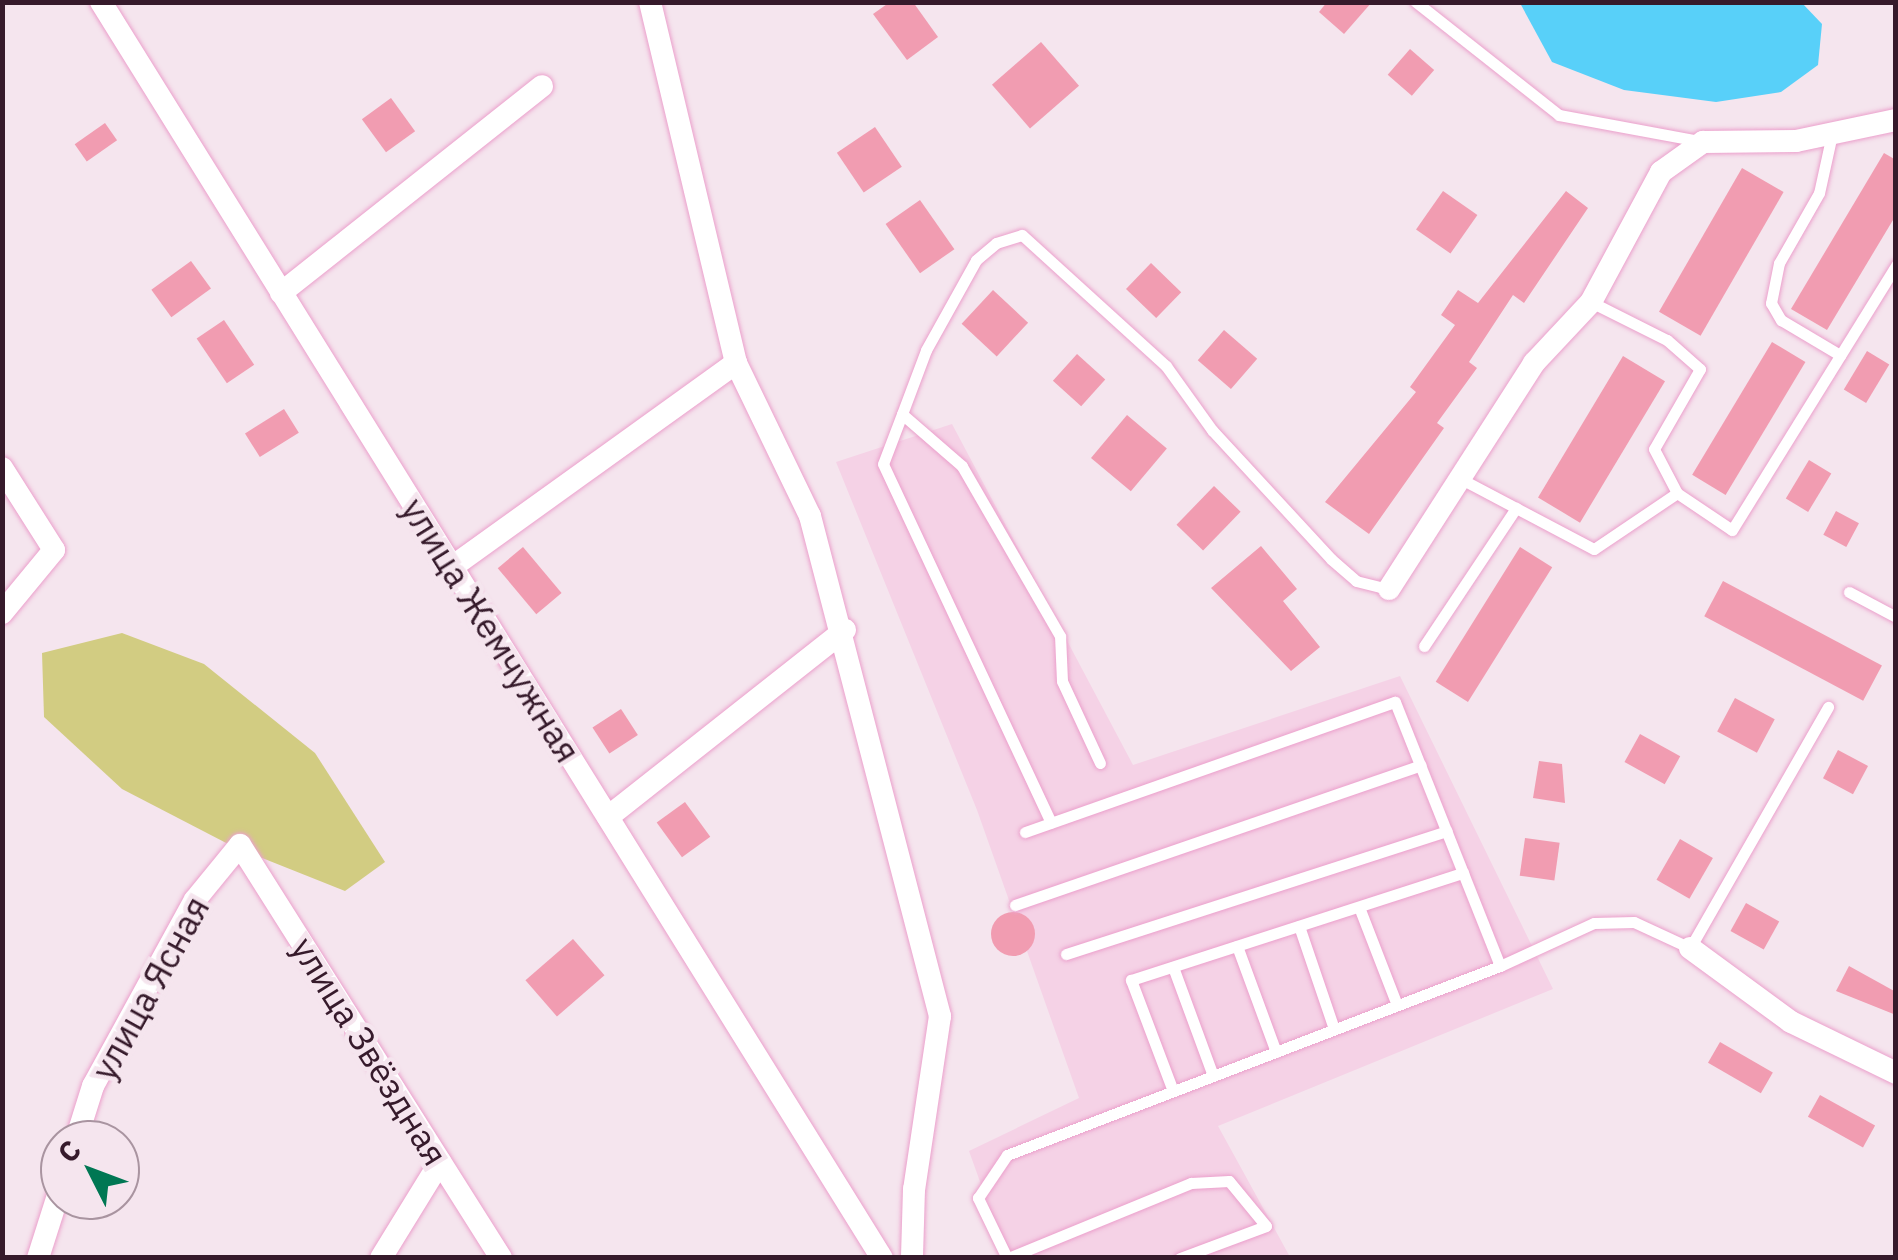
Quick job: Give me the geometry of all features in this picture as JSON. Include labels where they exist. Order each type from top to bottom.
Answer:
[{"type":"street","name":"улица Жемчужная","points":[[101,2],[882,1258]]},
{"type":"street","points":[[650,2],[736,363],[810,516],[845,630],[940,1016],[914,1189],[912,1258]]},
{"type":"street","points":[[281,293],[542,86]]},
{"type":"street","points":[[1389,589],[1463,480],[1534,362],[1591,302],[1661,172],[1703,142],[1832,134],[1896,120]]},
{"type":"street","points":[[452,567],[736,363]]},
{"type":"street","points":[[2,468],[54,550],[2,612]]},
{"type":"street","points":[[608,817],[845,630]]},
{"type":"street","name":"улица Ясная","points":[[82,1120],[93,1086],[195,900],[240,845]]},
{"type":"street","name":"улица Звёздная","points":[[240,845],[501,1258]]},
{"type":"street","points":[[1690,948],[1791,1022],[1896,1073]]},
{"type":"street","points":[[381,1258],[440,1162]]},
{"type":"street","points":[[38,1258],[50,1220]]},
{"type":"lane","points":[[1416,2],[1559,115],[1703,142]]},
{"type":"lane","points":[[1832,134],[1818,193],[1780,263],[1772,303],[1781,320],[1840,356]]},
{"type":"lane","points":[[1050,823],[883,464],[902,414],[976,260],[1022,235],[1166,366],[1212,430],[1331,560],[1356,581],[1389,589]]},
{"type":"lane","points":[[1591,302],[1668,340],[1700,369],[1654,449],[1677,493],[1732,530],[1896,264]]},
{"type":"lane","points":[[902,414],[962,466],[1060,636],[1062,682],[1100,763]]},
{"type":"lane","points":[[1463,480],[1594,549],[1677,493]]},
{"type":"lane","points":[[1424,646],[1516,508]]},
{"type":"lane","points":[[1849,592],[1896,617]]},
{"type":"lane","points":[[1024,832],[1395,702],[1500,966]]},
{"type":"lane","points":[[1180,1258],[1266,1226],[1229,1181],[1190,1183],[1008,1258],[978,1198],[989,1172],[1007,1155],[1500,966],[1594,924],[1634,922],[1690,948],[1828,708]]},
{"type":"lane","points":[[1015,905],[1422,765]]},
{"type":"lane","points":[[1066,954],[1447,830]]},
{"type":"lane","points":[[1173,1091],[1131,980],[1463,873]]},
{"type":"lane","points":[[1359,907],[1397,1005]]},
{"type":"lane","points":[[1299,926],[1334,1030]]},
{"type":"lane","points":[[1237,946],[1276,1052]]},
{"type":"lane","points":[[1172,967],[1213,1076]]},
{"type":"shaded area","points":[[952,424],[1133,765],[1400,676],[1553,989],[1218,1126],[1290,1257],[1007,1257],[969,1151],[1079,1098],[977,810],[836,462]]},
{"type":"shaded area","points":[[122,633],[204,664],[315,753],[385,862],[345,891],[232,846],[122,789],[44,717],[42,653]]},
{"type":"water","points":[[1520,3],[1802,3],[1822,24],[1818,65],[1781,92],[1716,102],[1624,90],[1552,62]]},
{"type":"building","points":[[890,2],[913,2],[938,37],[907,60],[873,14]]},
{"type":"building","points":[[1327,2],[1372,2],[1344,34],[1319,12]]},
{"type":"building","points":[[1041,42],[1079,86],[1030,128],[992,85]]},
{"type":"building","points":[[1410,49],[1434,70],[1412,96],[1388,75]]},
{"type":"building","points":[[391,98],[415,131],[386,152],[362,119]]},
{"type":"building","points":[[105,123],[117,140],[87,161],[75,144]]},
{"type":"building","points":[[875,127],[902,167],[864,193],[837,153]]},
{"type":"building","points":[[1884,153],[1896,160],[1896,215],[1827,330],[1791,309]]},
{"type":"building","points":[[1742,168],[1784,192],[1701,336],[1659,312]]},
{"type":"building","points":[[1443,191],[1477,215],[1450,254],[1416,230]]},
{"type":"building","points":[[1566,191],[1588,208],[1524,303],[1513,295],[1469,362],[1477,368],[1437,423],[1444,428],[1369,534],[1325,502],[1416,392],[1410,387],[1455,325],[1441,315],[1458,290],[1478,303]]},
{"type":"building","points":[[920,200],[954,249],[920,273],[886,224]]},
{"type":"building","points":[[191,261],[211,289],[171,317],[151,290]]},
{"type":"building","points":[[1151,263],[1181,292],[1156,318],[1126,289]]},
{"type":"building","points":[[993,290],[1028,323],[997,356],[962,324]]},
{"type":"building","points":[[224,320],[254,365],[227,383],[197,338]]},
{"type":"building","points":[[1224,330],[1257,359],[1231,389],[1198,360]]},
{"type":"building","points":[[1772,342],[1805,362],[1726,495],[1692,475]]},
{"type":"building","points":[[1867,351],[1889,364],[1866,403],[1844,390]]},
{"type":"building","points":[[1077,354],[1105,379],[1081,406],[1053,381]]},
{"type":"building","points":[[1623,356],[1665,381],[1580,523],[1538,497]]},
{"type":"building","points":[[284,409],[299,433],[260,457],[245,433]]},
{"type":"building","points":[[1127,415],[1167,448],[1131,491],[1091,458]]},
{"type":"building","points":[[1809,460],[1831,473],[1808,512],[1786,499]]},
{"type":"building","points":[[1214,486],[1241,512],[1203,551],[1176,525]]},
{"type":"building","points":[[1836,511],[1859,523],[1846,547],[1823,535]]},
{"type":"building","points":[[1261,546],[1297,589],[1283,601],[1320,647],[1291,671],[1211,588]]},
{"type":"building","points":[[523,547],[562,593],[536,614],[498,568]]},
{"type":"building","points":[[1520,547],[1552,567],[1468,702],[1436,682]]},
{"type":"building","points":[[1723,581],[1882,666],[1863,701],[1704,616]]},
{"type":"building","points":[[1735,698],[1775,719],[1757,753],[1717,732]]},
{"type":"building","points":[[621,709],[638,735],[609,754],[592,728]]},
{"type":"building","points":[[1640,734],[1680,756],[1665,784],[1624,762]]},
{"type":"building","points":[[1838,750],[1868,766],[1853,794],[1823,778]]},
{"type":"building","points":[[1539,761],[1562,764],[1565,803],[1533,798]]},
{"type":"building","points":[[685,802],[710,837],[682,857],[657,823]]},
{"type":"building","points":[[1525,838],[1560,843],[1554,881],[1520,876]]},
{"type":"building","points":[[1680,839],[1713,858],[1689,899],[1656,880]]},
{"type":"building","points":[[1746,903],[1779,921],[1764,949],[1730,931]]},
{"type":"building","points":[[1013,912],[1028,919],[1035,934],[1028,949],[1013,956],[998,949],[991,934],[998,919]]},
{"type":"building","points":[[573,939],[604,975],[557,1017],[525,980]]},
{"type":"building","points":[[1849,966],[1896,992],[1896,1015],[1836,991]]},
{"type":"building","points":[[1720,1042],[1773,1072],[1761,1093],[1708,1063]]},
{"type":"building","points":[[1820,1095],[1875,1126],[1863,1147],[1808,1117]]}]
